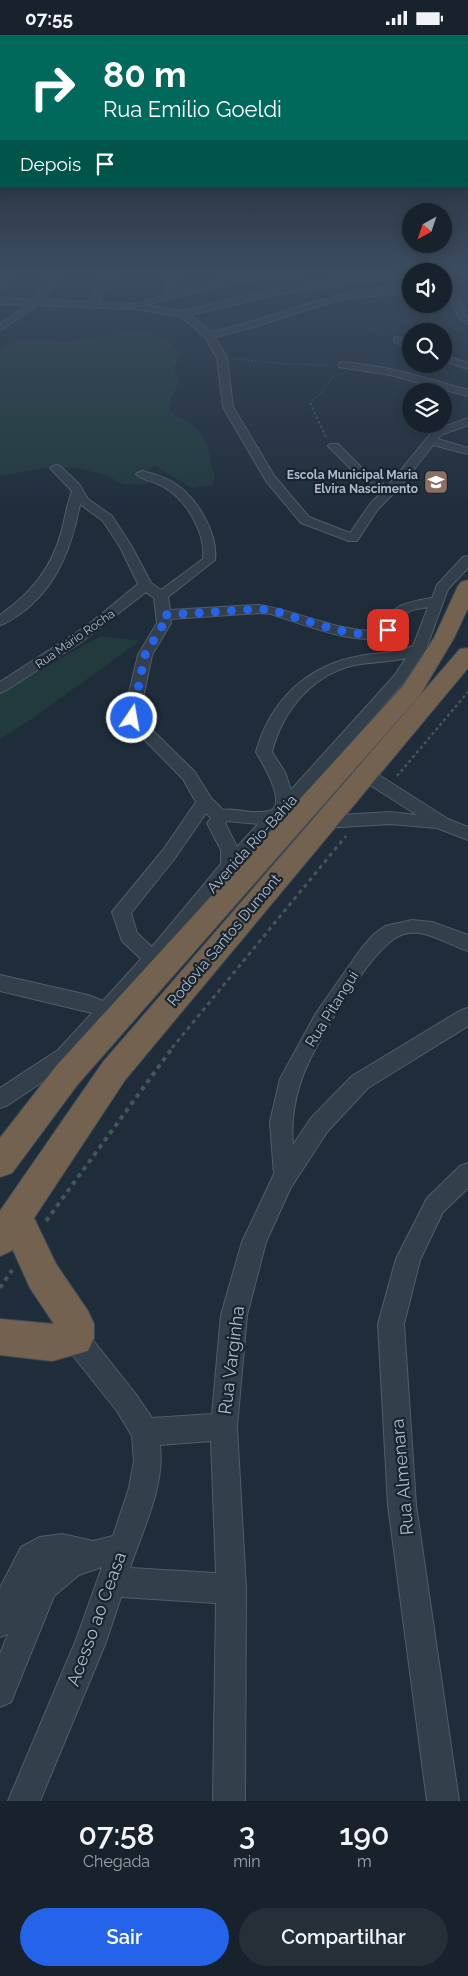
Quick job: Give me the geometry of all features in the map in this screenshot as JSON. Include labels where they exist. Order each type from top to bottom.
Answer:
[{"type":"highway","points":[[436,601],[449,600],[466,590]]},
{"type":"highway","name":"Rodovia Santos Dumont","points":[[0,1163],[115,1010],[412,690],[444,637],[466,590]]},
{"type":"highway","name":"Rodovia Santos Dumont","points":[[15,1234],[114,1071],[468,654]]},
{"type":"highway","points":[[0,1337],[52,1343],[75,1338],[75,1324],[15,1234]]},
{"type":"street","points":[[219,352],[222,358],[228,407],[270,479],[305,520],[352,538],[374,507],[388,493],[437,433],[468,421]]},
{"type":"street","points":[[455,363],[468,353]]},
{"type":"street","points":[[452,362],[468,367]]},
{"type":"street","points":[[342,365],[358,365],[381,369],[468,393]]},
{"type":"street","points":[[431,441],[468,451]]},
{"type":"street","points":[[334,445],[357,469],[388,493]]},
{"type":"street","points":[[56,468],[75,487],[84,501],[108,519],[126,547],[145,585],[161,596],[164,623],[145,655],[132,718],[189,776],[205,802],[220,817]]},
{"type":"street","points":[[142,474],[178,491],[204,530],[212,551],[210,560],[161,596]]},
{"type":"street","points":[[0,621],[30,599],[56,566],[66,541],[77,492]]},
{"type":"street","name":"Avenida Rio-Bahia","points":[[157,964],[230,865],[281,812],[399,679],[419,649],[442,588],[468,560]]},
{"type":"street","name":"Rua Mário Rocha","points":[[0,688],[90,631],[112,615],[145,585]]},
{"type":"street","points":[[163,615],[258,609],[272,610],[354,634],[373,636],[383,635],[388,630],[393,617],[404,608],[436,601]]},
{"type":"street","points":[[230,865],[230,850],[216,823],[220,817],[227,815],[258,817],[281,812],[285,796],[281,782],[264,752],[270,726],[285,704],[305,685],[345,663],[398,655],[419,649]]},
{"type":"street","points":[[366,774],[442,823],[468,834]]},
{"type":"street","points":[[157,964],[129,936],[121,912],[169,854],[205,802]]},
{"type":"street","points":[[324,822],[390,818],[442,823]]},
{"type":"street","name":"Rua Pitangui","points":[[286,1176],[281,1123],[292,1076],[336,999],[371,948],[391,931],[413,927],[432,928],[449,933],[468,944]]},
{"type":"street","points":[[0,983],[115,1010]]},
{"type":"street","points":[[0,1099],[65,1056],[115,1010]]},
{"type":"street","name":"Rua Varginha","points":[[229,1801],[232,1589],[224,1427],[234,1315],[254,1242],[286,1176],[320,1125],[360,1082],[468,1016]]},
{"type":"street","name":"Rua Almenara","points":[[443,1801],[402,1505],[391,1324],[408,1259],[435,1205],[468,1173]]},
{"type":"street","name":"Acesso ao Ceasa","points":[[24,1801],[91,1642],[113,1582],[122,1548],[143,1488],[148,1461],[145,1431],[126,1402],[75,1338]]},
{"type":"street","points":[[145,1431],[224,1427]]},
{"type":"street","points":[[0,1622],[25,1566],[31,1557],[40,1551],[62,1548],[90,1554]]},
{"type":"street","points":[[0,1691],[43,1586],[60,1570],[90,1554],[122,1548]]},
{"type":"street","points":[[113,1582],[232,1589]]},
{"type":"path","points":[[222,358],[288,364],[342,365]]},
{"type":"path","points":[[334,445],[325,436],[310,402],[320,395],[342,365]]},
{"type":"path","points":[[387,788],[468,692]]},
{"type":"path","points":[[0,1288],[15,1234],[168,1053],[360,820]]},
{"type":"green space","points":[[0,352],[179,352],[181,354],[174,367],[178,384],[170,402],[169,411],[198,430],[206,441],[215,476],[212,485],[192,488],[155,466],[146,471],[148,485],[123,484],[103,474],[75,468],[50,467],[0,476]]},
{"type":"green space","points":[[101,636],[140,641],[30,720],[0,739],[0,693]]},
{"type":"place","name":"Escola Municipal Maria Elvira Nascimento","points":[[436,482]]},
{"type":"route","points":[[132,718],[145,655],[164,623],[163,615],[258,609],[272,610],[354,634],[383,635],[388,630]]}]
